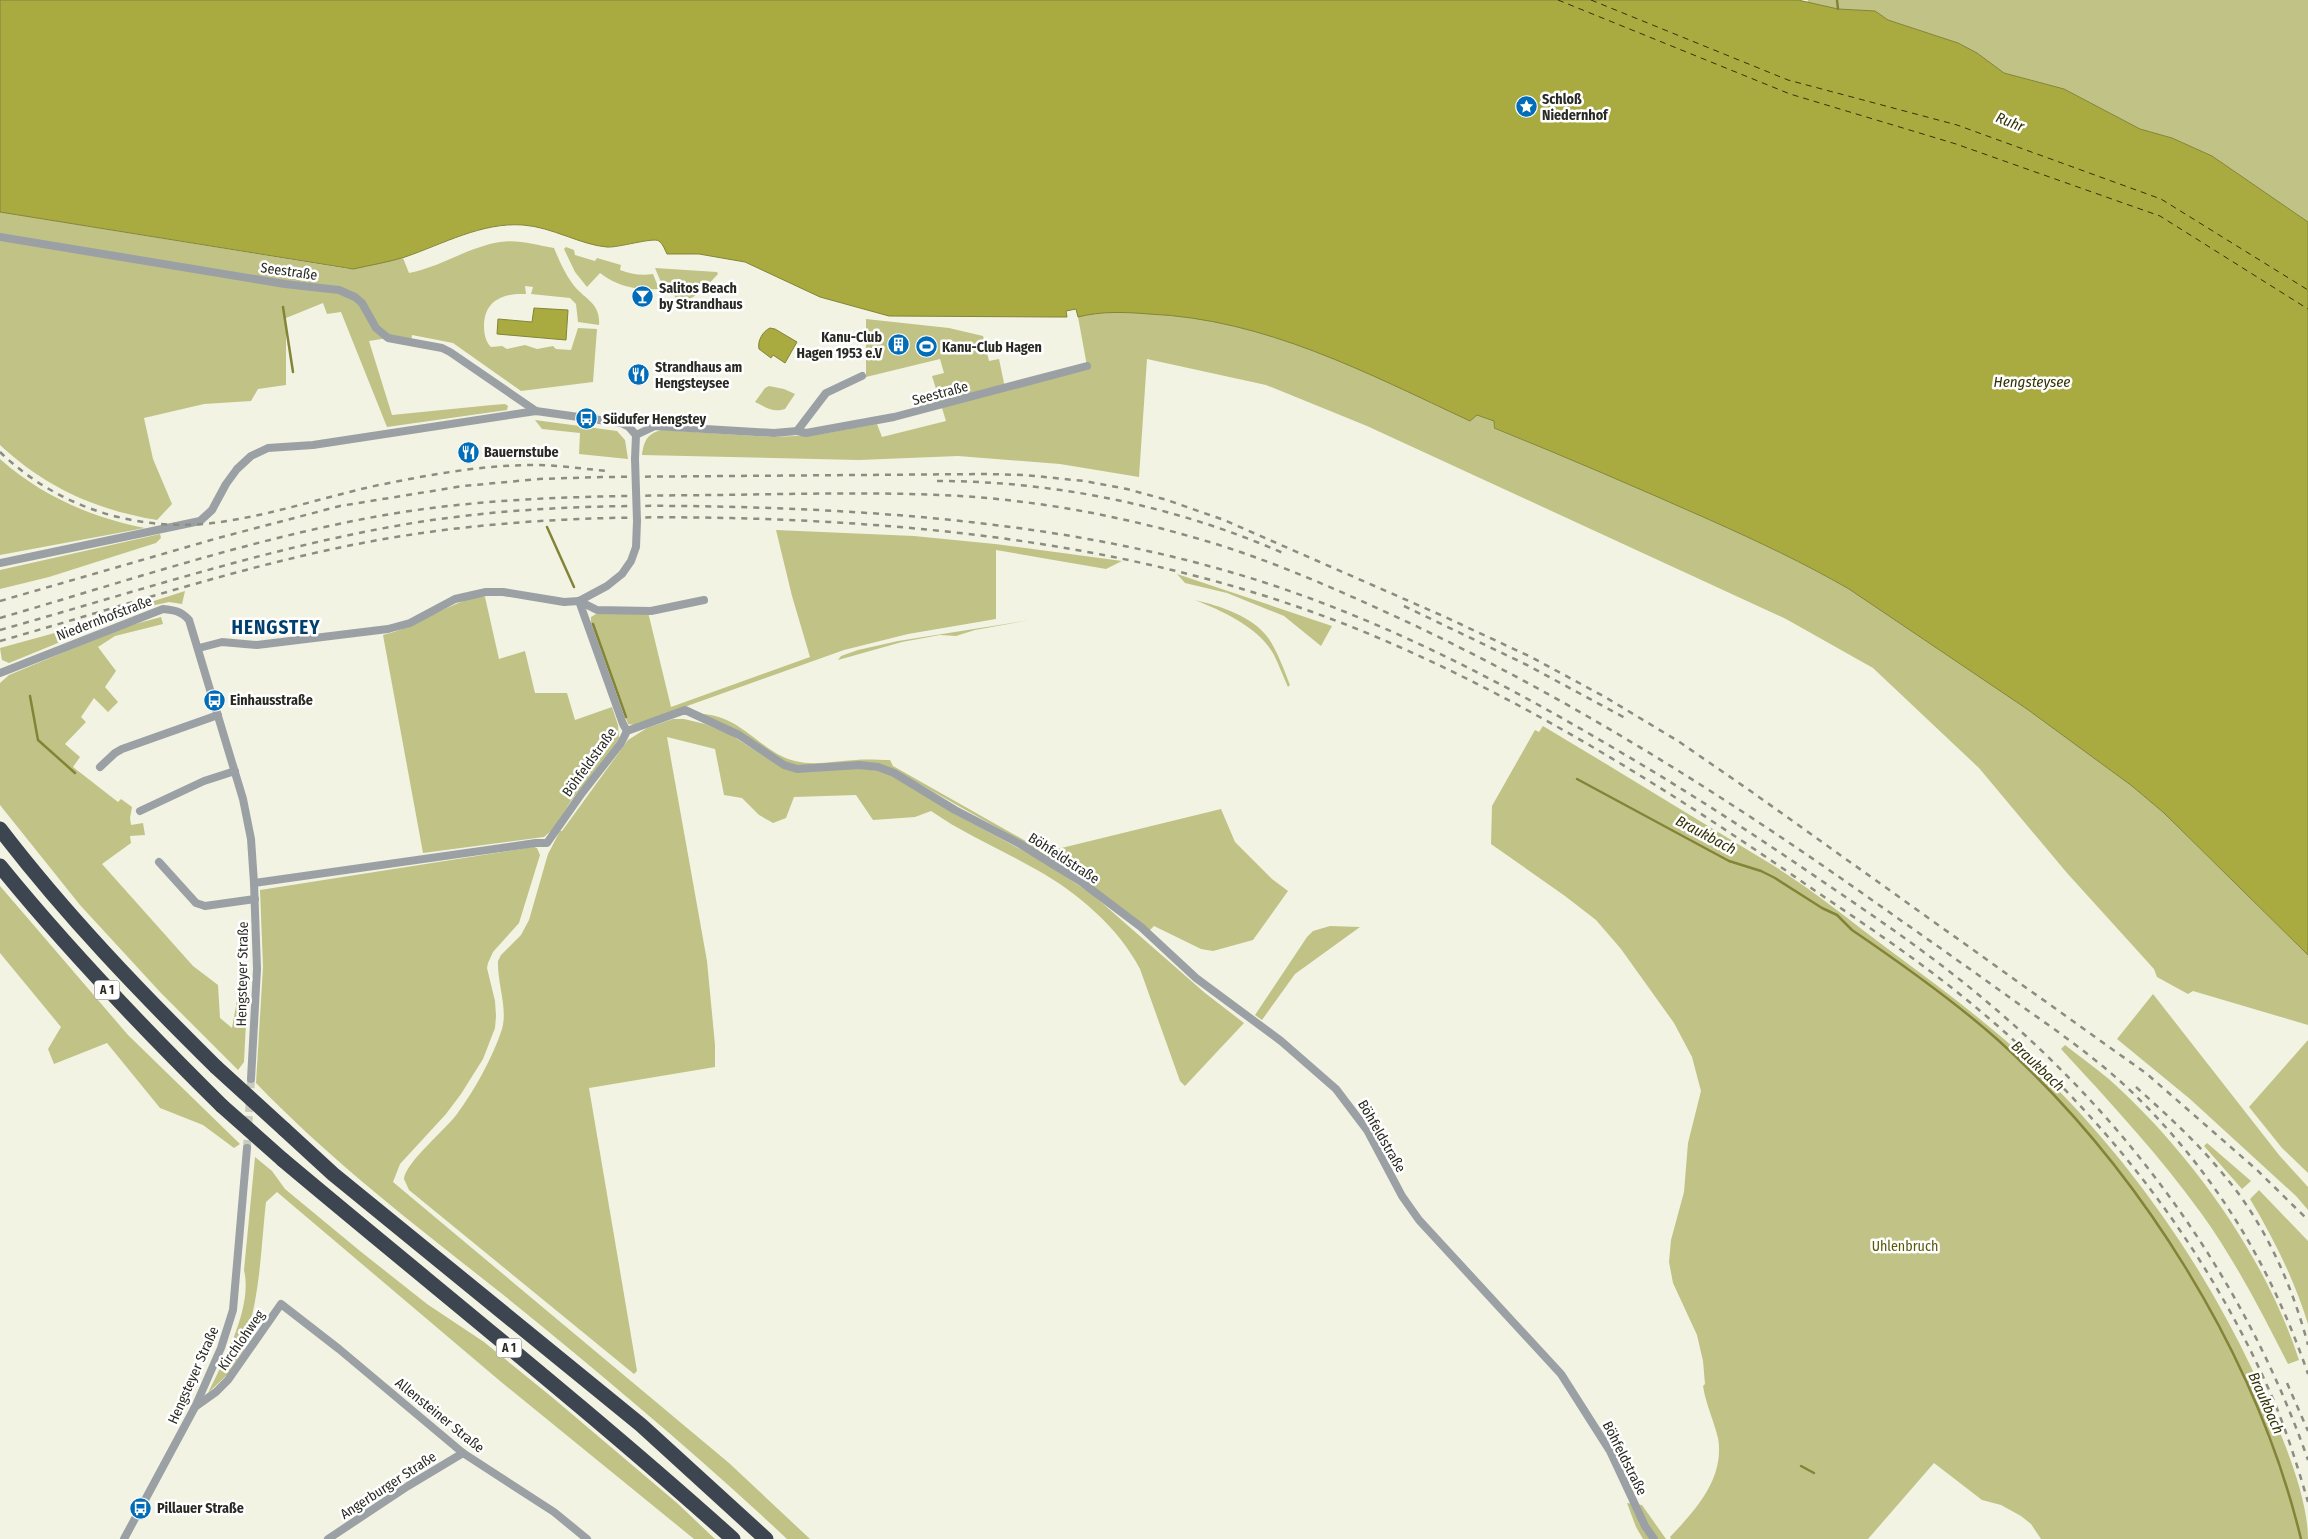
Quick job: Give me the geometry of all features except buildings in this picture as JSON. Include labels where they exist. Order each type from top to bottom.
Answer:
[{"type":"highway","name":"A 1","points":[[0,829],[66,910],[143,995],[216,1067],[332,1174],[641,1425],[765,1537]]},
{"type":"highway","name":"A 1","points":[[0,866],[46,923],[124,1009],[222,1106],[283,1160],[437,1289],[575,1401],[733,1539]]},
{"type":"street","name":"Seestraße","points":[[0,237],[285,284],[339,290],[355,297],[362,304],[376,328],[388,338],[442,348],[536,411]]},
{"type":"street","name":"Seestraße","points":[[0,563],[200,521],[212,510],[226,484],[237,469],[251,456],[268,448],[313,445],[536,411],[621,423],[629,427],[636,435],[655,426],[774,433],[797,431],[806,433],[894,418],[1087,366]]},
{"type":"street","points":[[797,431],[826,393],[862,376]]},
{"type":"street","points":[[199,648],[222,642],[257,645],[388,629],[410,622],[455,599],[486,592],[503,592],[564,602],[579,601],[607,586],[622,574],[631,561],[636,547],[636,435]]},
{"type":"street","points":[[579,601],[597,610],[651,610],[704,600]]},
{"type":"street","points":[[579,601],[627,731]]},
{"type":"street","name":"Niedernhofstraße","points":[[0,673],[163,609],[174,610],[184,614],[193,630],[199,648]]},
{"type":"street","name":"Hengsteyer Straße","points":[[199,648],[248,818],[255,899],[257,969],[251,1079]]},
{"type":"street","name":"Böhfeldstraße","points":[[254,883],[526,844],[547,843],[621,744],[627,731],[685,710],[732,732],[784,765],[797,769],[859,765],[878,767],[894,773],[955,810],[1020,844],[1080,881],[1140,927],[1196,978],[1281,1040],[1336,1089],[1367,1130],[1402,1196],[1419,1220],[1509,1316],[1571,1388],[1610,1451],[1637,1509],[1654,1539]]},
{"type":"street","points":[[100,767],[122,749],[218,715]]},
{"type":"street","points":[[140,811],[204,781],[235,771]]},
{"type":"street","name":"Hengsteyer Straße","points":[[159,862],[196,903],[205,906],[255,899]]},
{"type":"street","name":"Hengsteyer Straße","points":[[124,1539],[195,1407],[222,1348],[234,1310],[247,1148]]},
{"type":"street","name":"Kirchlohweg","points":[[195,1407],[216,1392],[228,1380],[282,1304]]},
{"type":"street","name":"Allensteiner Straße","points":[[282,1304],[339,1348],[463,1452],[554,1512],[587,1539]]},
{"type":"street","name":"Angerburger Straße","points":[[328,1539],[463,1452]]},
{"type":"green space","points":[[1808,0],[2308,0],[2308,222],[2212,156],[2172,138],[2140,129],[2064,89],[2004,73],[1977,53],[1958,43],[1888,20],[1875,11],[1838,9],[1807,3]]},
{"type":"green space","points":[[0,212],[349,269],[403,258],[409,273],[477,248],[500,242],[520,242],[554,248],[572,283],[597,311],[599,325],[578,322],[576,304],[570,298],[531,294],[533,287],[525,286],[526,294],[503,297],[488,309],[484,325],[485,337],[491,347],[502,346],[507,349],[525,345],[537,349],[553,346],[556,349],[571,350],[578,328],[597,329],[593,382],[521,391],[453,343],[412,335],[411,343],[388,338],[369,341],[392,415],[492,405],[505,404],[508,406],[507,410],[387,427],[341,312],[327,314],[323,303],[286,318],[286,385],[258,389],[251,401],[204,404],[144,418],[153,459],[172,504],[157,520],[113,510],[92,503],[53,485],[17,460],[0,445]]},
{"type":"green space","points":[[566,247],[574,250],[575,255],[595,261],[597,258],[621,265],[620,270],[632,274],[653,274],[659,289],[628,287],[614,282],[600,273],[587,287],[575,272],[564,249]]},
{"type":"green space","points":[[655,268],[717,272],[718,274],[700,293],[679,305],[670,286],[663,287]]},
{"type":"green space","points":[[1122,312],[1209,319],[1242,326],[1309,348],[1342,361],[1470,421],[1477,415],[1494,421],[1493,428],[1728,528],[1798,561],[1849,589],[2027,709],[2132,786],[2164,813],[2308,955],[2308,1025],[2193,991],[2188,994],[2157,977],[2154,969],[2067,873],[1979,768],[1873,668],[1786,619],[1367,426],[1266,385],[1147,359],[1139,477],[1060,464],[958,456],[859,460],[642,455],[649,436],[661,430],[773,437],[816,435],[877,424],[882,437],[946,421],[932,376],[944,373],[940,359],[866,377],[866,319],[949,328],[983,336],[989,361],[999,359],[1005,388],[1087,366],[1078,317],[1089,314]]},
{"type":"green space","points":[[769,386],[784,389],[795,394],[785,409],[773,410],[755,402],[765,388]]},
{"type":"green space","points":[[535,420],[617,431],[625,440],[628,459],[579,454],[580,433],[542,429]]},
{"type":"green space","points":[[0,459],[33,484],[68,503],[105,518],[145,528],[0,555]]},
{"type":"green space","points":[[776,530],[914,536],[995,544],[1122,561],[1106,569],[996,550],[996,619],[908,634],[844,650],[634,725],[628,724],[591,624],[591,617],[596,614],[648,612],[671,707],[810,657],[792,596]]},
{"type":"green space","points":[[160,534],[161,538],[156,543],[49,577],[0,589],[0,570]]},
{"type":"green space","points":[[1177,574],[1332,626],[1321,646],[1284,616],[1227,593],[1185,583]]},
{"type":"green space","points":[[185,591],[182,604],[169,602],[146,607],[9,663],[2,660],[0,648],[51,634]]},
{"type":"green space","points":[[477,597],[485,597],[499,659],[525,651],[535,693],[567,693],[575,720],[612,707],[618,725],[619,739],[571,801],[552,830],[544,837],[423,853],[383,635],[407,627],[453,605]]},
{"type":"green space","points":[[1195,600],[1235,613],[1262,631],[1275,650],[1290,685],[1288,687],[1274,655],[1259,636],[1239,621]]},
{"type":"green space","points":[[161,617],[163,624],[115,636],[98,647],[116,671],[105,687],[118,702],[108,712],[94,698],[81,717],[86,722],[65,744],[80,757],[73,767],[118,802],[121,799],[132,807],[131,825],[143,823],[145,835],[130,836],[131,843],[102,864],[193,966],[218,985],[220,1018],[232,1028],[239,990],[245,989],[245,963],[249,963],[244,1062],[238,1070],[161,993],[80,905],[0,805],[0,683],[9,675],[124,627]]},
{"type":"green space","points":[[1030,620],[975,630],[956,636],[940,635],[902,642],[838,660],[841,656],[858,650],[898,641]]},
{"type":"green space","points":[[700,714],[728,720],[772,751],[795,761],[818,763],[890,760],[893,766],[1045,852],[1221,809],[1235,842],[1272,879],[1288,891],[1253,940],[1213,951],[1201,949],[1154,926],[1149,931],[1026,844],[893,769],[790,765]]},
{"type":"green space","points":[[673,719],[684,719],[705,724],[731,735],[779,766],[860,768],[892,776],[957,815],[1044,862],[1093,895],[1205,993],[1244,1023],[1185,1086],[1180,1081],[1140,969],[1121,939],[1109,925],[1067,889],[931,811],[915,817],[873,820],[856,795],[794,797],[786,818],[773,823],[759,815],[742,798],[724,795],[715,749],[667,737],[707,961],[715,1045],[715,1067],[589,1088],[637,1371],[634,1374],[409,1190],[404,1179],[411,1164],[457,1114],[494,1051],[504,1021],[498,961],[501,955],[521,935],[529,920],[548,854],[560,831],[562,831],[628,740],[647,728]]},
{"type":"green space","name":"Uhlenbruch","points":[[1543,726],[1766,861],[1813,892],[1981,1020],[2016,1049],[2066,1098],[2128,1169],[2156,1207],[2208,1286],[2231,1327],[2252,1369],[2288,1452],[2302,1498],[2308,1539],[2041,1539],[2031,1524],[2021,1516],[2001,1505],[1982,1500],[1934,1463],[1868,1539],[1671,1539],[1670,1537],[1689,1516],[1713,1480],[1719,1453],[1718,1438],[1703,1386],[1705,1384],[1703,1361],[1697,1335],[1673,1283],[1669,1262],[1671,1240],[1684,1192],[1688,1143],[1701,1091],[1692,1057],[1674,1023],[1621,949],[1596,920],[1491,844],[1492,806],[1535,730],[1539,732]]},
{"type":"green space","points":[[537,848],[540,855],[519,923],[493,952],[488,963],[487,968],[495,1001],[496,1016],[495,1028],[483,1059],[446,1114],[400,1164],[393,1182],[729,1463],[810,1539],[787,1539],[719,1476],[613,1385],[346,1167],[256,1083],[263,967],[260,890]]},
{"type":"green space","points":[[0,886],[128,1035],[240,1144],[234,1148],[203,1125],[160,1108],[107,1043],[54,1064],[48,1049],[61,1027],[0,953]]},
{"type":"green space","points":[[1330,926],[1360,927],[1295,974],[1262,1020],[1255,1015],[1307,937],[1313,931]]},
{"type":"green space","points":[[2153,994],[2279,1155],[2308,1187],[2308,1210],[2296,1196],[2190,1099],[2117,1039]]},
{"type":"green space","points":[[2308,1040],[2308,1173],[2282,1148],[2249,1107]]},
{"type":"green space","points":[[2065,1045],[2110,1080],[2140,1109],[2169,1140],[2222,1208],[2246,1245],[2267,1283],[2299,1360],[2288,1364],[2237,1268],[2201,1213],[2185,1191],[2116,1109],[2061,1049]]},
{"type":"green space","points":[[2207,1143],[2251,1181],[2242,1189],[2204,1146]]},
{"type":"green space","points":[[255,1157],[272,1171],[285,1189],[427,1304],[484,1342],[553,1398],[677,1503],[715,1539],[694,1539],[500,1381],[277,1192],[266,1202],[256,1296],[247,1332],[241,1347],[244,1350],[227,1375],[208,1393],[229,1349],[241,1316],[246,1285],[244,1270]]},
{"type":"green space","points":[[2259,1190],[2308,1241],[2308,1324],[2283,1260],[2250,1199]]},
{"type":"green space","points":[[1627,1503],[1642,1505],[1666,1539],[1643,1539],[1636,1527]]},
{"type":"water","name":"Hengsteysee","points":[[0,0],[1798,0],[1838,9],[1875,11],[1888,20],[1958,43],[1977,53],[2004,73],[2064,89],[2140,129],[2172,138],[2212,156],[2308,222],[2308,955],[2164,813],[2132,786],[2027,709],[1849,589],[1798,561],[1728,528],[1494,428],[1494,421],[1477,415],[1470,421],[1354,367],[1274,337],[1234,326],[1192,318],[1122,312],[1078,317],[1076,309],[1066,311],[1067,317],[889,316],[820,297],[745,262],[699,254],[667,254],[662,244],[655,240],[612,247],[597,246],[534,226],[508,225],[478,230],[405,257],[353,269],[0,212]]},
{"type":"water","points":[[534,308],[568,310],[566,340],[497,334],[498,319],[532,322]]},
{"type":"water","points":[[770,328],[797,342],[785,363],[773,355],[771,358],[759,349],[761,337]]},
{"type":"waterway","points":[[1837,0],[1838,9]]},
{"type":"waterway","points":[[283,307],[293,372]]},
{"type":"waterway","points":[[547,527],[574,587]]},
{"type":"waterway","points":[[593,624],[626,717]]},
{"type":"waterway","points":[[30,696],[38,740],[75,773]]},
{"type":"waterway","name":"Braukbach","points":[[1577,779],[1729,861],[1761,871],[1775,878],[1822,908],[1837,915],[1852,930],[1927,983],[1981,1025],[2050,1091],[2099,1146],[2144,1206],[2186,1268],[2223,1333],[2255,1401],[2281,1469],[2301,1539]]},
{"type":"waterway","points":[[1801,1466],[1814,1473]]},
{"type":"ferry route","points":[[1558,0],[1790,94],[1956,144],[2160,216],[2308,309]]},
{"type":"ferry route","points":[[1591,0],[1788,80],[1957,125],[2161,199],[2308,290]]},
{"type":"tunnel","points":[[247,1148],[251,1079]]},
{"type":"railway","points":[[0,452],[49,489],[77,503],[105,514],[135,521],[165,524],[196,524],[246,518],[379,485],[475,469],[533,465],[608,471]]},
{"type":"railway","points":[[0,601],[218,538],[340,506],[463,486],[539,479],[601,477],[986,474],[1025,475],[1084,481],[1127,489],[1167,500],[1224,520],[1443,616],[1531,657],[1605,697],[1678,741],[2147,1074],[2257,1170],[2308,1220]]},
{"type":"railway","points":[[937,481],[1025,486],[1070,491],[1114,499],[1200,522],[1242,536],[1283,553]]},
{"type":"railway","points":[[0,618],[191,561],[336,525],[426,509],[550,498],[857,493],[977,497],[1081,511],[1183,534],[1216,544],[1287,569],[1401,619],[1526,682],[1646,751],[1706,788],[1822,865],[2079,1048],[2135,1095],[2164,1126],[2216,1190],[2259,1260],[2277,1296],[2308,1374]]},
{"type":"railway","points":[[0,630],[260,556],[366,532],[463,516],[594,507],[726,507],[832,511],[895,515],[1019,528],[1081,538],[1203,564],[1310,598],[1356,616],[1445,656],[1575,725],[1695,797],[1797,864],[1926,954],[1986,1001],[2039,1048],[2089,1099],[2135,1152],[2178,1209],[2217,1268],[2252,1330],[2282,1394],[2308,1460]]},
{"type":"railway","points":[[0,641],[197,583],[346,546],[442,530],[488,525],[534,521],[672,517],[839,523],[914,528],[988,536],[1136,562],[1209,579],[1281,601],[1352,627],[1472,681],[1590,745],[1648,780],[1760,853],[1898,948],[1979,1010],[2025,1051],[2069,1094],[2110,1139],[2149,1187],[2185,1237],[2247,1343],[2273,1399],[2288,1437],[2308,1502]]},
{"type":"railway","points":[[1404,606],[1527,665],[1627,719]]},
{"type":"railway","points":[[2136,1087],[2203,1151],[2238,1193],[2251,1212],[2264,1233],[2285,1277],[2308,1345]]},
{"type":"railway","points":[[2287,1383],[2308,1431]]},
{"type":"place","name":"Schloß Niedernhof","points":[[1526,107]]},
{"type":"place","name":"Salitos Beach by Strandhaus","points":[[643,296]]},
{"type":"place","name":"Kanu-Club Hagen 1953 e.V","points":[[898,345]]},
{"type":"place","name":"Kanu-Club Hagen","points":[[926,347]]},
{"type":"place","name":"Strandhaus am Hengsteysee","points":[[639,375]]},
{"type":"place","name":"Südufer Hengstey","points":[[587,419]]},
{"type":"place","name":"Bauernstube","points":[[468,452]]},
{"type":"place","name":"Einhausstraße","points":[[214,700]]},
{"type":"place","name":"Pillauer Straße","points":[[141,1508]]},
{"type":"district","name":"HENGSTEY","points":[[276,627]]},
{"type":"water label","name":"Ruhr","points":[[2010,122]]}]
